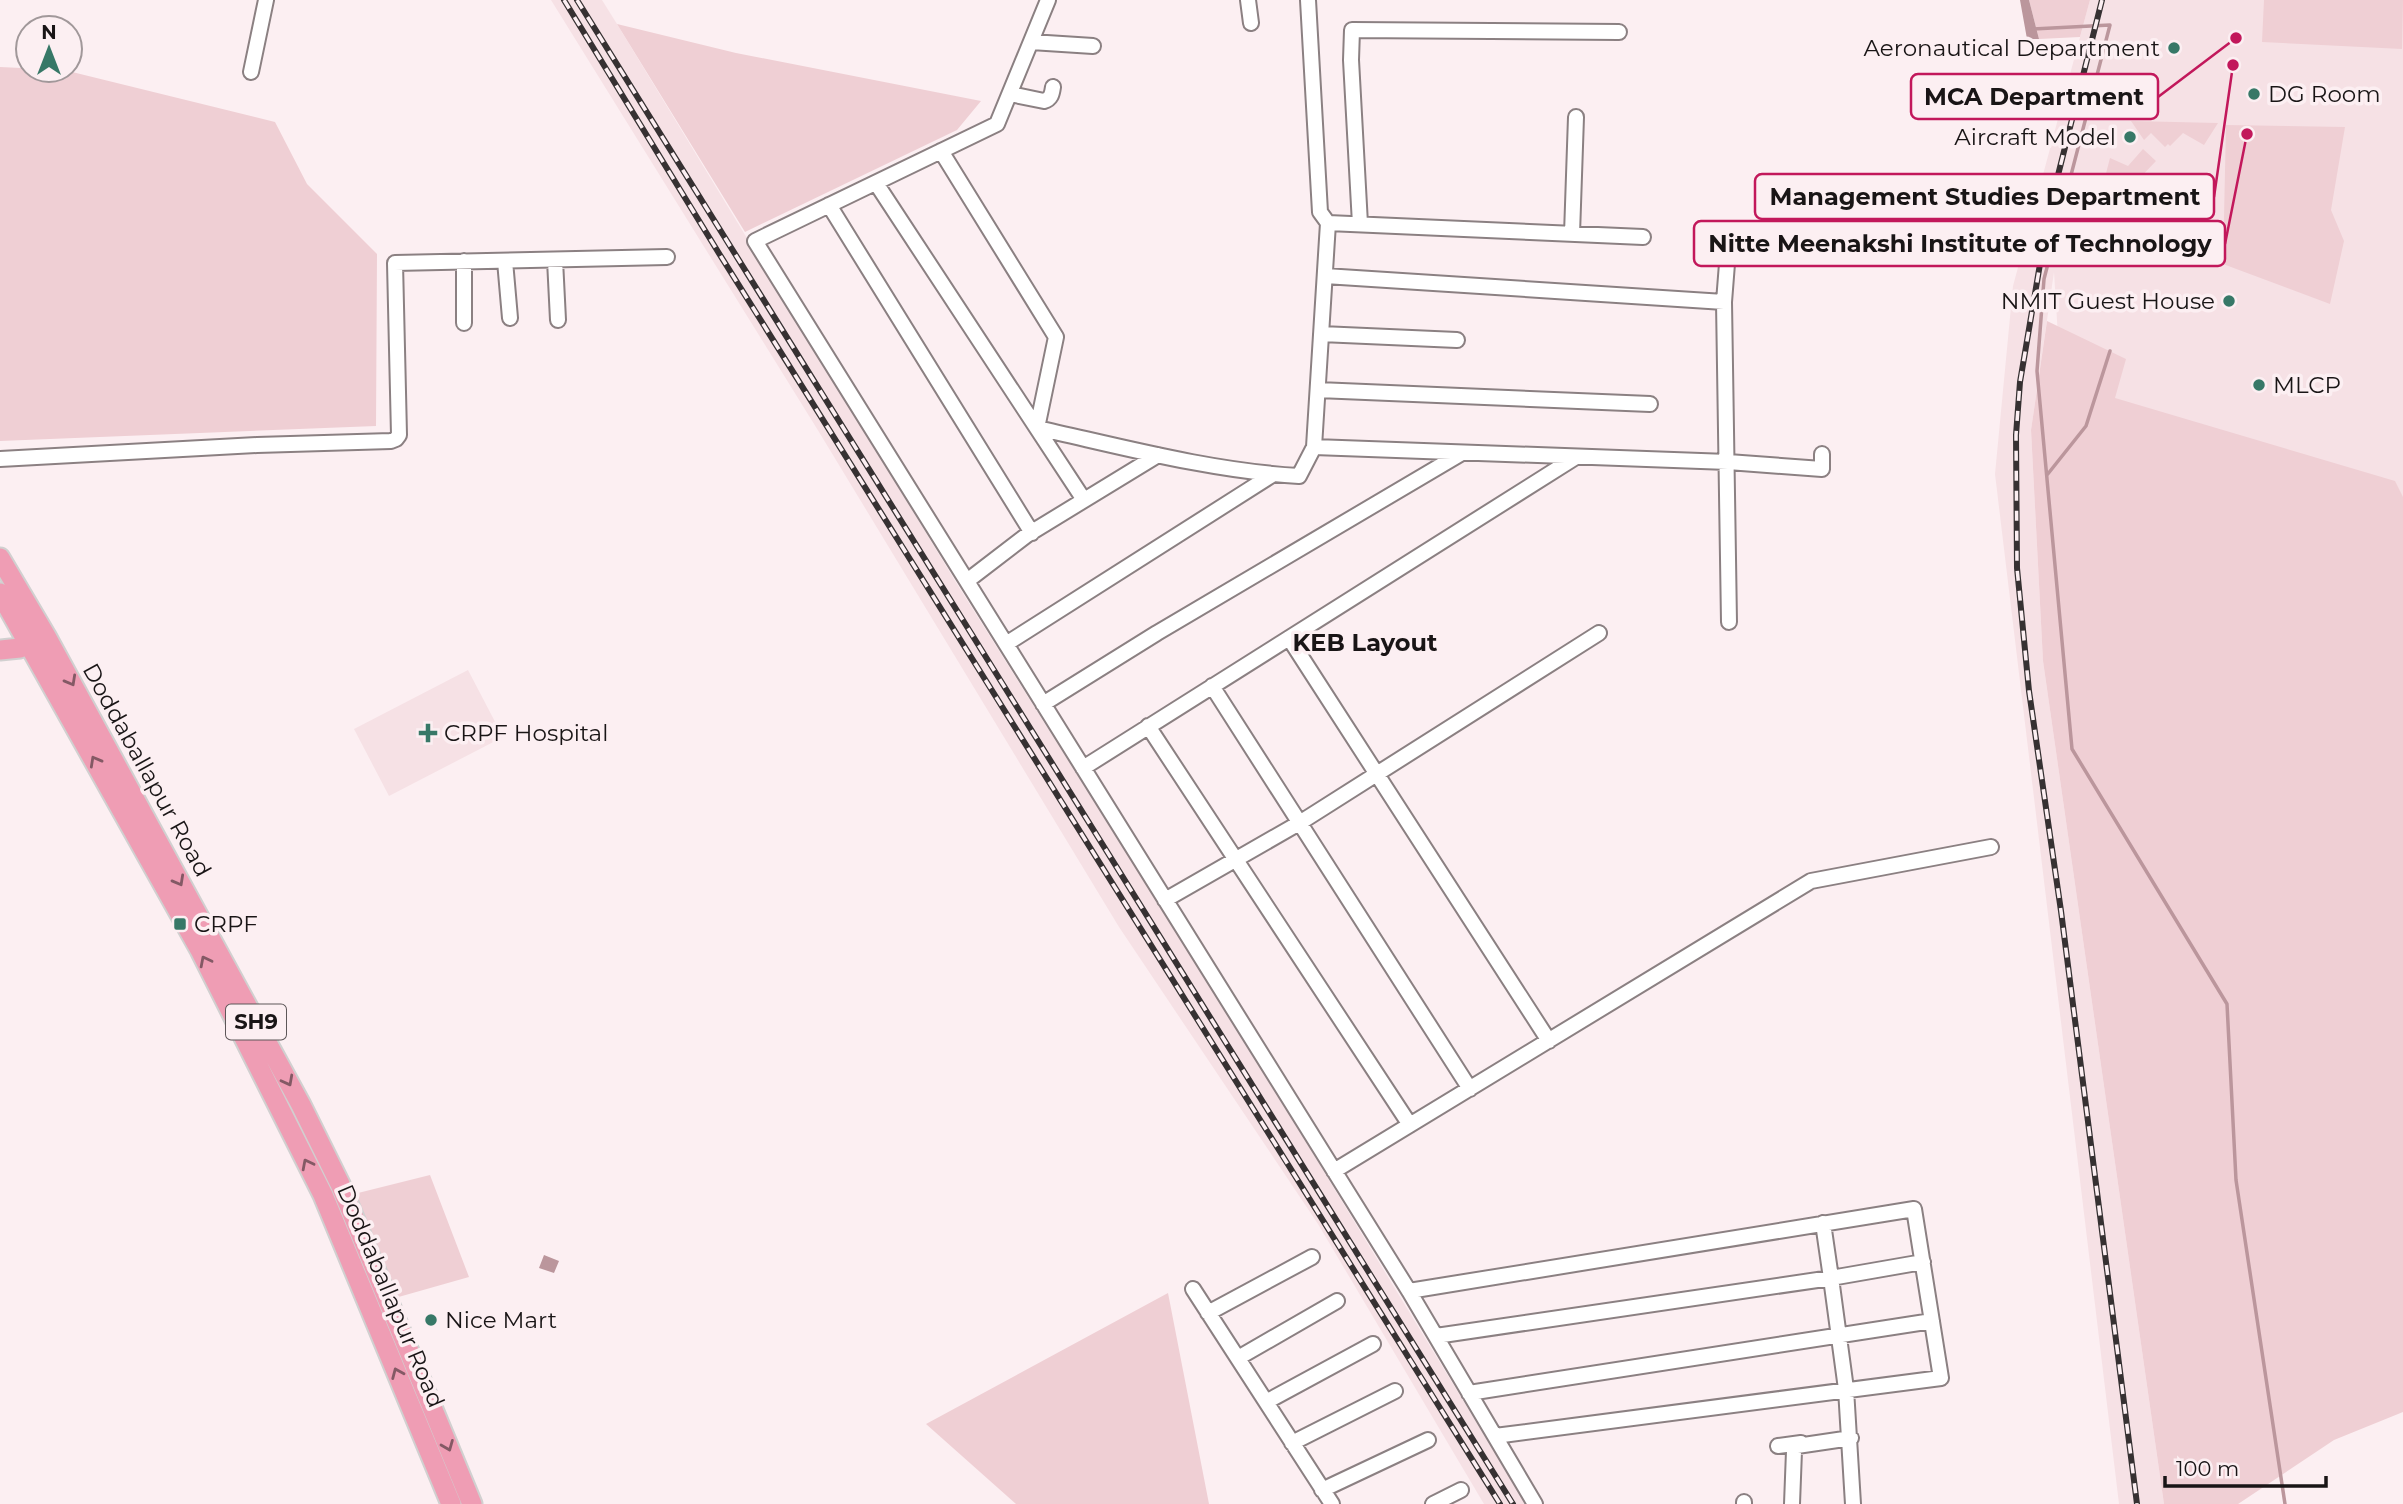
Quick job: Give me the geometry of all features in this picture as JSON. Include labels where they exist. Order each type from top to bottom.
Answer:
[{"type":"main road","name":"Doddaballapur Road","points":[[0,558],[39,641],[200,950],[323,1195],[451,1504]]},
{"type":"main road","name":"Doddaballapur Road","points":[[0,593],[39,641],[301,1105],[340,1184],[472,1504]]},
{"type":"main road","points":[[0,650],[39,641]]},
{"type":"street","points":[[251,72],[266,0]]},
{"type":"street","points":[[1048,0],[997,124],[755,241],[1409,1291],[1535,1504]]},
{"type":"street","points":[[1248,0],[1251,23]]},
{"type":"street","points":[[1037,428],[1158,455],[1272,475],[1299,476],[1314,447],[1328,223],[1320,212],[1308,0]]},
{"type":"street","points":[[1360,224],[1351,60],[1352,30],[1619,32]]},
{"type":"street","points":[[1031,42],[1093,46]]},
{"type":"street","points":[[1010,94],[1044,102],[1052,95],[1053,87]]},
{"type":"street","points":[[1572,234],[1576,117]]},
{"type":"street","points":[[941,151],[1056,337],[1037,428]]},
{"type":"street","points":[[876,183],[1084,500]]},
{"type":"street","points":[[829,205],[1032,533]]},
{"type":"street","points":[[1328,223],[1643,237]]},
{"type":"street","points":[[1729,238],[1724,302],[1729,622]]},
{"type":"street","points":[[0,459],[396,439],[395,263],[667,257]]},
{"type":"street","points":[[555,260],[558,320]]},
{"type":"street","points":[[464,261],[464,323]]},
{"type":"street","points":[[505,261],[510,318]]},
{"type":"street","points":[[1325,276],[1724,302]]},
{"type":"street","points":[[1321,334],[1457,340]]},
{"type":"street","points":[[1318,390],[1650,404]]},
{"type":"street","points":[[1314,447],[1728,462],[1822,469],[1822,454]]},
{"type":"street","points":[[1043,704],[1157,633],[1462,453]]},
{"type":"street","points":[[967,581],[1032,533],[1158,455]]},
{"type":"street","points":[[1083,768],[1576,457]]},
{"type":"street","points":[[1006,644],[1272,475]]},
{"type":"street","points":[[1165,900],[1301,822],[1599,633]]},
{"type":"street","points":[[1289,638],[1549,1041]]},
{"type":"street","points":[[1212,686],[1470,1089]]},
{"type":"street","points":[[1148,726],[1410,1125]]},
{"type":"street","points":[[1334,1171],[1811,881],[1992,847]]},
{"type":"street","points":[[1409,1291],[1914,1209],[1941,1378],[1495,1436]]},
{"type":"street","points":[[1823,1223],[1846,1389],[1853,1504]]},
{"type":"street","points":[[1208,1313],[1311,1257]]},
{"type":"street","points":[[1436,1336],[1923,1262]]},
{"type":"street","points":[[1193,1289],[1332,1504]]},
{"type":"street","points":[[1238,1358],[1337,1301]]},
{"type":"street","points":[[1469,1393],[1932,1321]]},
{"type":"street","points":[[1266,1402],[1373,1344]]},
{"type":"street","points":[[1292,1443],[1395,1391]]},
{"type":"street","points":[[1778,1447],[1851,1438]]},
{"type":"street","points":[[1322,1490],[1428,1440]]},
{"type":"street","points":[[1792,1504],[1794,1451],[1801,1443]]},
{"type":"street","points":[[1433,1504],[1461,1490]]},
{"type":"shaded area","points":[[551,0],[602,0],[957,584],[1239,1032],[1526,1504],[1484,1504],[1318,1224],[1119,927],[819,432]]},
{"type":"shaded area","points":[[2020,0],[2029,0],[2039,39],[2027,39]]},
{"type":"shaded area","points":[[2029,0],[2090,0],[2080,37],[2039,39]]},
{"type":"shaded area","points":[[2090,0],[2403,0],[2403,881],[2083,739],[2054,272],[2031,430],[2043,661],[2164,1504],[2119,1504],[1995,474],[2013,286]]},
{"type":"shaded area","points":[[2264,0],[2403,0],[2402,49],[2262,42]]},
{"type":"shaded area","points":[[617,24],[736,53],[981,101],[957,130],[745,232]]},
{"type":"shaded area","points":[[0,67],[14,68],[14,84],[84,84],[84,75],[275,122],[307,184],[377,254],[376,426],[0,441]]},
{"type":"shaded area","points":[[2131,121],[2218,123],[2204,145],[2183,133],[2170,146],[2168,144],[2165,147],[2151,133],[2144,140]]},
{"type":"shaded area","points":[[2226,125],[2345,127],[2331,210],[2344,241],[2330,304],[2223,264]]},
{"type":"shaded area","points":[[2143,149],[2156,161],[2113,206],[2148,225],[2141,239],[2114,225],[2103,208],[2102,198],[2110,158],[2128,166]]},
{"type":"shaded area","points":[[2047,321],[2126,359],[2115,398],[2395,481],[2403,497],[2403,1412],[2334,1440],[2238,1504],[2164,1504],[2043,661],[2031,430]]},
{"type":"shaded area","name":"CRPF Hospital","points":[[468,670],[503,737],[389,796],[354,729]]},
{"type":"shaded area","points":[[430,1175],[469,1277],[395,1298],[354,1194]]},
{"type":"shaded area","points":[[544,1255],[559,1261],[554,1273],[539,1268]]},
{"type":"shaded area","points":[[1168,1293],[1209,1504],[1016,1504],[926,1424]]},
{"type":"waterway","points":[[2033,29],[2110,25],[2044,279],[2037,371],[2072,749],[2227,1004],[2236,1180],[2285,1504]]},
{"type":"waterway","points":[[2047,475],[2086,426],[2110,351]]},
{"type":"railway","points":[[564,0],[720,255],[1500,1504]]},
{"type":"railway","points":[[577,0],[1513,1504]]},
{"type":"railway","points":[[2102,0],[2049,211],[2020,382],[2016,435],[2017,568],[2029,691],[2061,911],[2137,1504]]},
{"type":"place","name":"MCA Department","points":[[2236,38]]},
{"type":"place","name":"Aeronautical Department","points":[[2174,48]]},
{"type":"place","name":"Management Studies Department","points":[[2233,65]]},
{"type":"place","name":"DG Room","points":[[2254,94]]},
{"type":"place","name":"Nitte Meenakshi Institute of Technology","points":[[2247,134]]},
{"type":"place","name":"Aircraft Model","points":[[2130,137]]},
{"type":"place","name":"NMIT Guest House","points":[[2229,301]]},
{"type":"place","name":"MLCP","points":[[2259,385]]},
{"type":"place","name":"CRPF Hospital","points":[[428,733]]},
{"type":"place","name":"CRPF","points":[[180,924]]},
{"type":"place","name":"Nice Mart","points":[[431,1320]]},
{"type":"district","name":"KEB Layout","points":[[1365,643]]}]
